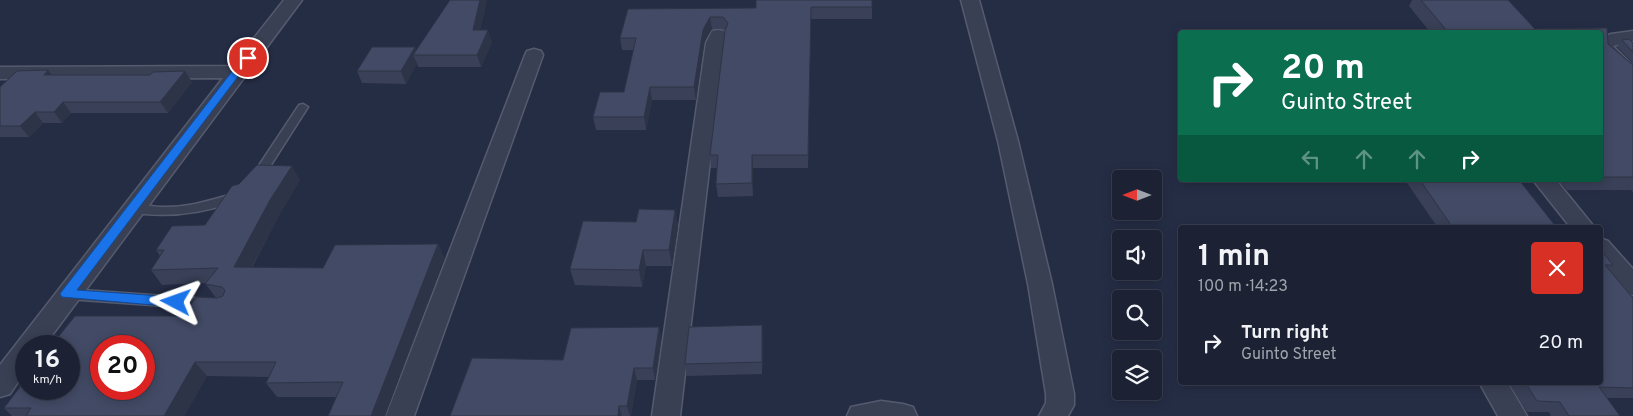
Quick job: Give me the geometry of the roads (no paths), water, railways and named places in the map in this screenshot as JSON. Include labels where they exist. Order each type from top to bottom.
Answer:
[{"type":"street","points":[[37,335],[293,0]]},
{"type":"street","points":[[970,0],[1008,141],[1040,284],[1060,394],[1060,405],[1053,416]]},
{"type":"street","points":[[666,416],[715,43],[718,35]]},
{"type":"street","points":[[1633,36],[1610,39],[1604,44],[1608,53],[1633,76]]},
{"type":"street","points":[[400,416],[534,55]]},
{"type":"street","points":[[0,73],[237,72]]},
{"type":"street","points":[[1546,182],[1582,225]]},
{"type":"street","points":[[1603,251],[1633,286]]},
{"type":"street","points":[[0,386],[15,365]]},
{"type":"street","points":[[1494,385],[1513,416]]},
{"type":"street","points":[[861,416],[881,413],[903,416]]},
{"type":"lane","points":[[254,184],[303,107]]},
{"type":"lane","points":[[132,210],[166,212],[200,210],[241,193]]},
{"type":"lane","points":[[67,294],[219,305]]}]
